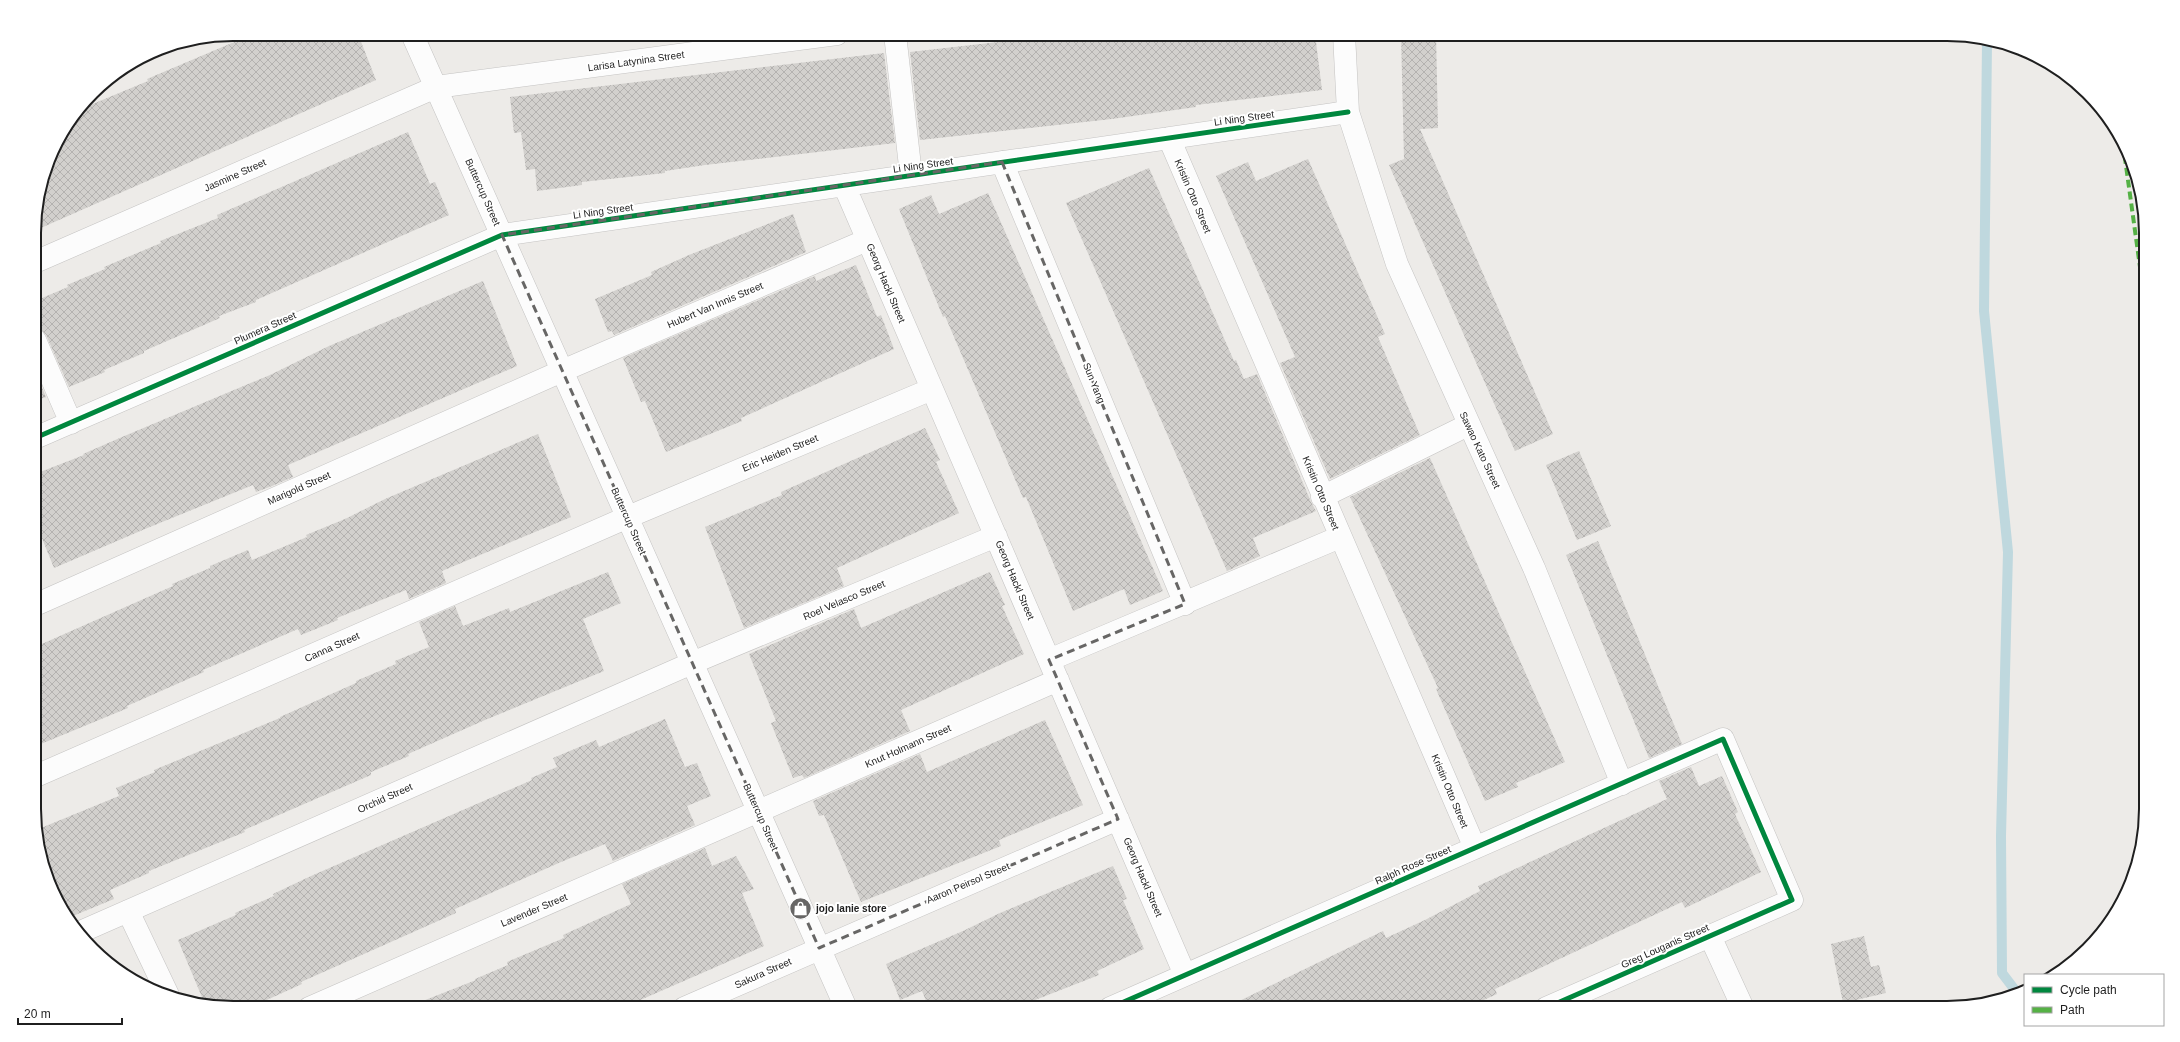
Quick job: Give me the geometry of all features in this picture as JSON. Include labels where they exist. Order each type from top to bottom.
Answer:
[{"type":"street","name":"Buttercup Street","points":[[415,41],[843,1001]]},
{"type":"street","name":"Larisa Latynina Street","points":[[436,87],[784,41]]},
{"type":"street","points":[[896,41],[911,175]]},
{"type":"street","name":"Sawao Kato Street","points":[[1344,41],[1348,112],[1397,264],[1468,425],[1534,568],[1622,784]]},
{"type":"street","name":"Jasmine Street","points":[[41,259],[436,87]]},
{"type":"street","name":"Li Ning Street","points":[[502,235],[1348,112]]},
{"type":"street","name":"Kristin Otto Street","points":[[1169,138],[1322,497],[1475,848]]},
{"type":"street","name":"Sun Yang","points":[[1002,162],[1185,604]]},
{"type":"street","name":"Georg Hackl Street","points":[[844,185],[1185,975]]},
{"type":"street","name":"Plumera Street","points":[[41,436],[502,235]]},
{"type":"street","name":"Hubert Van Innis Street","points":[[562,371],[867,240]]},
{"type":"street","points":[[41,354],[71,423]]},
{"type":"street","name":"Marigold Street","points":[[41,602],[562,371]]},
{"type":"street","name":"Eric Heiden Street","points":[[628,518],[932,389]]},
{"type":"street","points":[[1322,497],[1468,425]]},
{"type":"street","name":"Canna Street","points":[[41,771],[628,518]]},
{"type":"street","name":"Roel Velasco Street","points":[[692,663],[996,536]]},
{"type":"street","points":[[1049,660],[1340,538]]},
{"type":"street","name":"Orchid Street","points":[[84,930],[692,663]]},
{"type":"street","name":"Knut Holmann Street","points":[[759,813],[1058,680]]},
{"type":"street","name":"Ralph Rose Street","points":[[1126,1001],[1723,739],[1792,900]]},
{"type":"street","name":"Lavender Street","points":[[325,1001],[759,813]]},
{"type":"street","name":"Aaron Peirsol Street","points":[[819,948],[1118,818]]},
{"type":"street","name":"Greg Louganis Street","points":[[1561,1001],[1792,900]]},
{"type":"street","points":[[128,911],[165,988]]},
{"type":"street","points":[[1710,936],[1740,1001]]},
{"type":"street","name":"Sakura Street","points":[[700,1001],[819,948]]},
{"type":"highlighted area","points":[[1002,162],[1185,604],[1049,660],[1118,819],[819,948],[502,235]]},
{"type":"building","points":[[237,41],[361,41],[376,80],[41,228],[45,196],[51,171],[73,126],[90,105],[148,81],[147,79]]},
{"type":"building","points":[[1007,41],[1316,41],[1322,90],[1196,105],[1196,107],[1112,119],[920,140],[910,52]]},
{"type":"building","points":[[1401,41],[1436,41],[1438,128],[1420,129],[1553,434],[1515,451],[1389,165],[1404,159]]},
{"type":"building","points":[[884,53],[895,143],[705,165],[665,171],[665,173],[582,182],[582,185],[537,191],[535,169],[526,170],[521,132],[514,133],[510,97]]},
{"type":"building","points":[[408,132],[430,184],[435,182],[449,215],[256,300],[256,302],[219,316],[220,318],[144,351],[144,353],[104,370],[105,372],[69,387],[46,335],[41,330],[41,298],[68,287],[67,285],[105,269],[104,267],[161,243],[160,241],[218,218],[217,215]]},
{"type":"building","points":[[1308,159],[1385,334],[1378,337],[1420,435],[1330,479],[1280,363],[1295,357],[1216,176],[1248,162],[1256,181]]},
{"type":"building","points":[[1149,168],[1234,361],[1236,360],[1244,379],[1257,374],[1316,511],[1253,538],[1260,556],[1227,571],[1066,203]]},
{"type":"building","points":[[988,193],[1163,591],[1130,605],[1124,589],[1073,611],[1026,497],[1023,498],[945,316],[943,317],[899,209],[931,195],[939,214]]},
{"type":"building","points":[[793,214],[806,252],[614,335],[612,331],[608,332],[595,299],[652,275],[651,272],[689,255]]},
{"type":"building","points":[[856,265],[877,317],[881,315],[894,349],[741,418],[742,421],[666,452],[645,401],[641,402],[623,358],[815,276],[816,281]]},
{"type":"building","points":[[483,281],[517,366],[288,465],[293,477],[256,492],[253,485],[54,568],[41,536],[41,472],[84,455],[83,454],[122,437],[270,375],[329,346]]},
{"type":"building","points":[[41,385],[46,397],[41,399]]},
{"type":"building","points":[[925,428],[940,460],[936,462],[959,513],[837,568],[844,586],[744,628],[705,527],[782,495],[781,492]]},
{"type":"building","points":[[538,434],[571,517],[442,571],[446,583],[409,599],[406,590],[337,618],[338,620],[301,635],[298,629],[203,670],[204,672],[127,706],[128,708],[41,744],[41,644],[173,586],[172,584],[210,568],[210,566],[248,550],[252,560],[307,537],[306,535],[345,519],[385,499]]},
{"type":"building","points":[[1579,451],[1611,526],[1577,540],[1546,465]]},
{"type":"building","points":[[1430,458],[1565,762],[1516,783],[1518,787],[1485,801],[1436,689],[1438,688],[1350,497]]},
{"type":"building","points":[[1598,541],[1682,744],[1649,758],[1566,555]]},
{"type":"building","points":[[608,572],[621,603],[583,619],[604,671],[485,720],[408,754],[409,756],[371,772],[371,775],[244,830],[245,832],[149,871],[149,873],[110,890],[114,899],[73,916],[51,871],[42,828],[119,796],[116,788],[155,772],[154,770],[280,718],[356,683],[356,681],[396,664],[395,661],[429,647],[419,622],[455,606],[463,626],[509,608],[510,612]]},
{"type":"building","points":[[990,572],[1005,605],[1002,606],[1024,654],[901,710],[910,731],[804,778],[802,775],[793,778],[771,723],[776,721],[749,654],[854,609],[861,628]]},
{"type":"building","points":[[665,719],[685,767],[697,763],[711,796],[687,806],[695,825],[613,861],[605,844],[455,909],[456,913],[301,982],[302,984],[264,1001],[220,1001],[202,998],[178,940],[236,915],[235,913],[274,896],[273,894],[311,876],[532,780],[531,778],[557,767],[553,758],[596,740],[599,747]]},
{"type":"building","points":[[1045,720],[1083,805],[999,840],[1001,846],[861,902],[824,815],[819,816],[813,801],[920,754],[927,772]]},
{"type":"building","points":[[1691,767],[1699,786],[1722,776],[1738,812],[1735,814],[1761,872],[1685,908],[1682,902],[1495,989],[1497,994],[1482,1001],[1239,1001],[1383,931],[1386,938],[1425,920],[1480,891],[1478,886],[1667,799],[1659,781]]},
{"type":"building","points":[[705,848],[712,866],[736,856],[754,889],[742,893],[764,946],[638,1001],[423,1001],[476,980],[475,979],[508,965],[507,962],[564,938],[563,935],[631,904],[622,884]]},
{"type":"building","points":[[1113,866],[1127,899],[1123,900],[1144,949],[1097,971],[1099,975],[1033,1001],[926,1001],[922,991],[900,1000],[886,964],[963,931],[1000,913]]},
{"type":"building","points":[[1864,936],[1871,967],[1879,965],[1886,993],[1852,1001],[1843,1001],[1831,944]]},
{"type":"waterway","points":[[1987,46],[1984,311],[2008,552],[2001,836],[2002,973],[2014,989]]},
{"type":"marked path","points":[[2126,164],[2139,260]]},
{"type":"cycle path","points":[[41,435],[502,235],[1348,112]]},
{"type":"cycle path","points":[[1126,1001],[1723,739],[1792,900],[1562,1001]]},
{"type":"place","name":"jojo lanie store","points":[[801,908]]}]
